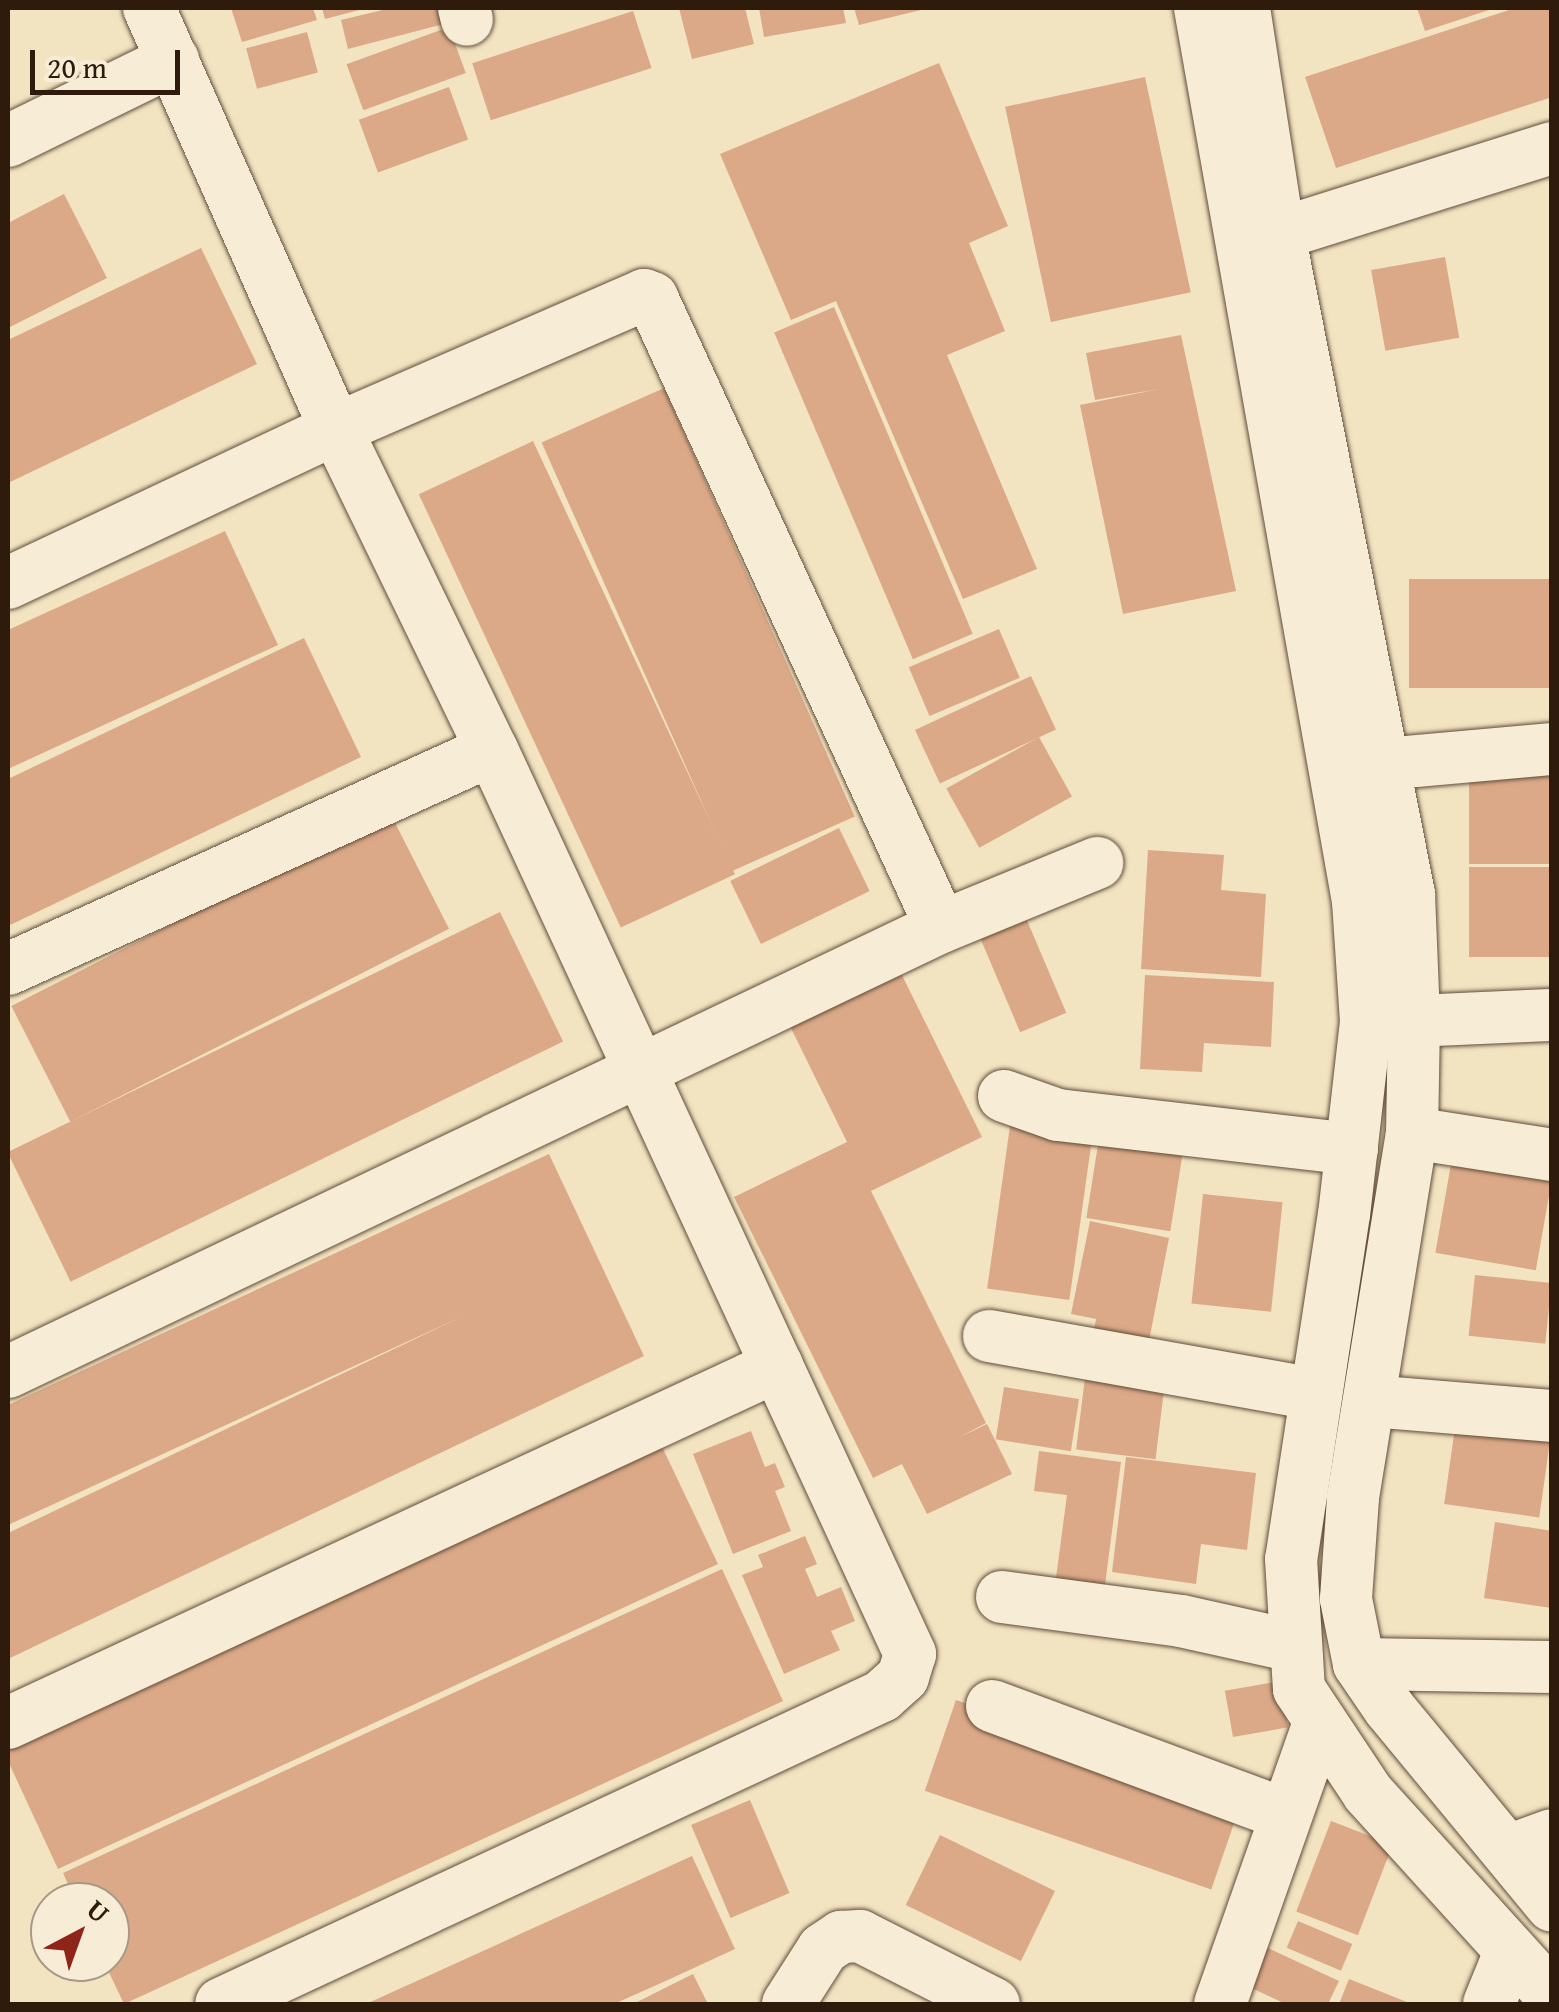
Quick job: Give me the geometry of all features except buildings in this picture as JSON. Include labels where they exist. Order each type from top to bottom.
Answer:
[{"type":"street","points":[[149,8],[336,429],[492,750],[910,1654],[903,1678],[882,1696],[220,2004]]},
{"type":"street","points":[[1200,8],[1358,902],[1366,1022],[1352,1149],[1291,1560],[1299,1689],[1368,1793],[1538,1973],[1489,2004]]},
{"type":"street","points":[[1244,8],[1279,234],[1409,894],[1414,1021],[1412,1133],[1353,1498],[1346,1599],[1359,1664],[1389,1708],[1530,1843],[1552,1906]]},
{"type":"street","points":[[8,141],[173,60]]},
{"type":"street","points":[[1279,234],[1552,148]]},
{"type":"street","points":[[8,583],[336,429],[644,295],[652,298],[941,928]]},
{"type":"street","points":[[1333,770],[1552,749]]},
{"type":"street","points":[[8,968],[492,750]]},
{"type":"street","points":[[8,1372],[941,928],[1097,863]]},
{"type":"street","points":[[1414,1021],[1552,1015]]},
{"type":"street","points":[[1004,1096],[1058,1116],[1352,1149]]},
{"type":"street","points":[[1412,1133],[1552,1155]]},
{"type":"street","points":[[1334,1276],[1386,1294]]},
{"type":"street","points":[[988,1336],[1315,1394]]},
{"type":"street","points":[[8,1724],[777,1366]]},
{"type":"street","points":[[1370,1401],[1552,1416]]},
{"type":"street","points":[[1002,1597],[1180,1620],[1294,1646]]},
{"type":"street","points":[[1359,1664],[1552,1667]]},
{"type":"street","points":[[992,1706],[1284,1814]]},
{"type":"street","points":[[1220,2004],[1319,1723]]},
{"type":"street","points":[[788,2004],[822,1949],[840,1937],[860,1936],[994,2004]]}]
